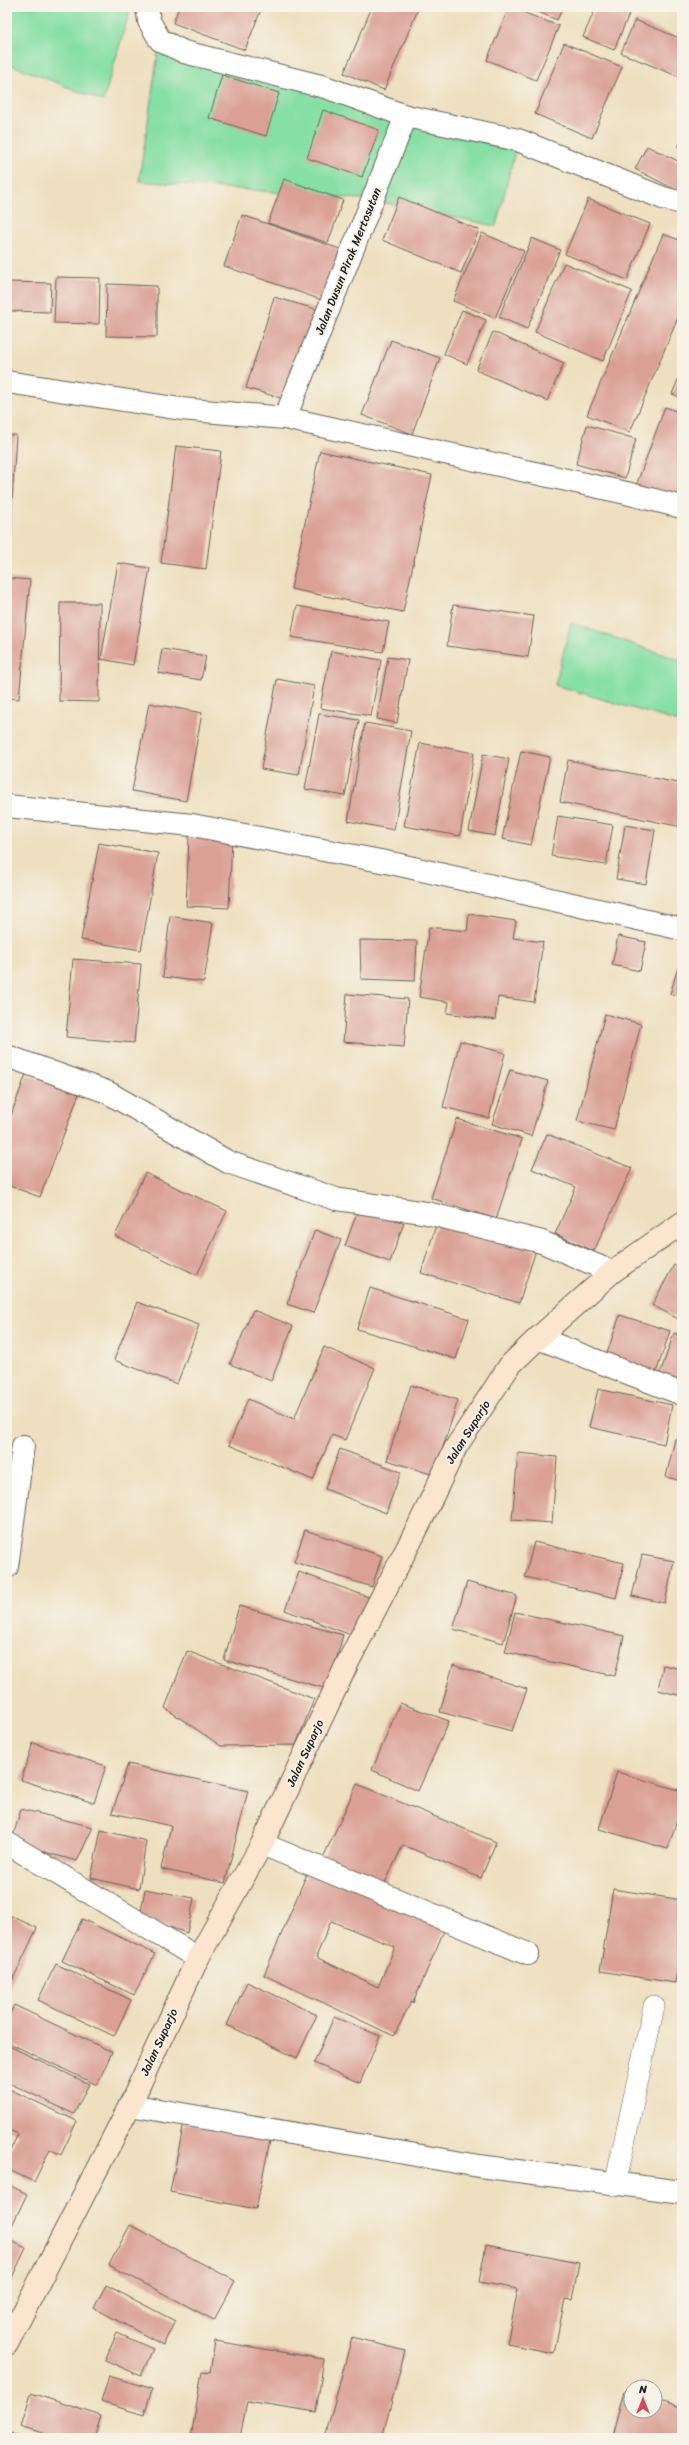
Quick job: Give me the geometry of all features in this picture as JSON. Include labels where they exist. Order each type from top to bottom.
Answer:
[{"type":"main road","name":"Jalan Suparjo","points":[[9,2334],[130,2105],[198,1958],[262,1844],[348,1662],[419,1525],[456,1447],[510,1366],[538,1338],[612,1272],[682,1223]]},
{"type":"street","points":[[147,7],[149,21],[160,40],[184,52],[325,88],[406,116],[518,140],[663,198],[682,203]]},
{"type":"street","name":"Jalan Dusun Pirak Mertosutan","points":[[285,418],[406,116]]},
{"type":"street","points":[[7,382],[181,409],[285,418],[626,493],[682,507]]},
{"type":"street","points":[[7,806],[192,825],[391,863],[682,929]]},
{"type":"street","points":[[7,1056],[107,1092],[228,1162],[336,1199],[428,1213],[542,1242],[612,1272]]},
{"type":"street","points":[[538,1338],[682,1394]]},
{"type":"street","points":[[7,1567],[23,1446]]},
{"type":"street","points":[[7,1843],[198,1958]]},
{"type":"street","points":[[262,1844],[528,1954]]},
{"type":"street","points":[[130,2105],[480,2166],[682,2192]]},
{"type":"lane","points":[[615,2184],[654,2006]]},
{"type":"green space","points":[[7,7],[131,7],[103,101],[7,63]]},
{"type":"green space","points":[[160,40],[518,140],[496,226],[372,200],[139,181]]},
{"type":"green space","points":[[571,623],[682,661],[682,723],[555,685]]},
{"type":"building","points":[[179,7],[262,7],[245,50],[173,23]]},
{"type":"building","points":[[372,7],[419,7],[384,90],[344,73]]},
{"type":"building","points":[[509,7],[559,26],[536,80],[487,60]]},
{"type":"building","points":[[527,7],[563,7],[557,20]]},
{"type":"building","points":[[596,7],[632,7],[614,50],[583,37]]},
{"type":"building","points":[[635,20],[682,39],[682,78],[621,53]]},
{"type":"building","points":[[564,43],[622,67],[592,138],[535,114]]},
{"type":"building","points":[[222,75],[279,93],[266,136],[209,118]]},
{"type":"building","points":[[323,110],[379,130],[362,177],[307,158]]},
{"type":"building","points":[[682,139],[682,149],[678,147]]},
{"type":"building","points":[[647,146],[682,163],[682,193],[635,169]]},
{"type":"building","points":[[284,179],[343,200],[328,243],[268,223]]},
{"type":"building","points":[[399,197],[479,230],[461,273],[382,240]]},
{"type":"building","points":[[588,199],[650,224],[627,280],[565,254]]},
{"type":"building","points":[[242,215],[340,249],[322,300],[224,266]]},
{"type":"building","points":[[482,233],[524,251],[495,318],[453,301]]},
{"type":"building","points":[[663,234],[682,241],[682,308],[630,432],[587,415]]},
{"type":"building","points":[[532,238],[560,250],[527,329],[499,317]]},
{"type":"building","points":[[564,263],[632,291],[603,361],[535,332]]},
{"type":"building","points":[[56,277],[100,278],[99,324],[54,323]]},
{"type":"building","points":[[7,282],[51,283],[50,312],[7,311]]},
{"type":"building","points":[[107,284],[157,286],[157,337],[106,336]]},
{"type":"building","points":[[274,297],[319,310],[291,401],[246,388]]},
{"type":"building","points":[[462,310],[486,320],[467,364],[444,354]]},
{"type":"building","points":[[493,332],[564,363],[547,401],[476,370]]},
{"type":"building","points":[[391,340],[440,358],[412,434],[362,415]]},
{"type":"building","points":[[682,370],[682,398],[672,394]]},
{"type":"building","points":[[665,407],[682,413],[682,503],[636,486]]},
{"type":"building","points":[[587,425],[636,439],[625,478],[576,464]]},
{"type":"building","points":[[7,435],[16,435],[10,535],[7,535]]},
{"type":"building","points":[[176,446],[221,451],[206,569],[161,563]]},
{"type":"building","points":[[320,451],[432,475],[403,612],[291,589]]},
{"type":"building","points":[[118,563],[150,568],[133,665],[101,659]]},
{"type":"building","points":[[7,578],[30,580],[19,699],[7,698]]},
{"type":"building","points":[[60,603],[100,603],[99,702],[59,701]]},
{"type":"building","points":[[453,605],[534,616],[528,657],[447,646]]},
{"type":"building","points":[[297,606],[389,622],[383,652],[291,637]]},
{"type":"building","points":[[162,649],[206,656],[201,680],[158,673]]},
{"type":"building","points":[[331,651],[381,660],[371,716],[320,708]]},
{"type":"building","points":[[388,657],[408,660],[397,723],[377,719]]},
{"type":"building","points":[[277,679],[314,686],[299,775],[261,769]]},
{"type":"building","points":[[149,703],[202,713],[186,801],[132,791]]},
{"type":"building","points":[[319,714],[359,720],[345,796],[305,789]]},
{"type":"building","points":[[365,723],[411,731],[394,830],[348,821]]},
{"type":"building","points":[[420,743],[474,753],[460,836],[404,826]]},
{"type":"building","points":[[521,751],[550,757],[531,845],[502,839]]},
{"type":"building","points":[[483,754],[509,759],[495,836],[469,831]]},
{"type":"building","points":[[568,760],[682,784],[682,827],[560,802]]},
{"type":"building","points":[[558,816],[613,825],[606,865],[551,856]]},
{"type":"building","points":[[625,825],[655,830],[646,884],[616,879]]},
{"type":"building","points":[[189,836],[232,837],[229,908],[186,906]]},
{"type":"building","points":[[99,843],[158,853],[141,950],[81,940]]},
{"type":"building","points":[[469,914],[516,921],[513,938],[543,942],[534,1002],[498,997],[495,1020],[447,1013],[449,1002],[419,997],[429,927],[467,931]]},
{"type":"building","points":[[170,916],[213,923],[204,982],[163,977]]},
{"type":"building","points":[[618,936],[646,942],[640,971],[612,965]]},
{"type":"building","points":[[360,940],[417,941],[415,981],[361,979]]},
{"type":"building","points":[[682,954],[682,997],[670,994]]},
{"type":"building","points":[[73,959],[141,964],[134,1043],[66,1037]]},
{"type":"building","points":[[347,994],[408,999],[404,1047],[343,1042]]},
{"type":"building","points":[[605,1014],[641,1024],[614,1130],[577,1121]]},
{"type":"building","points":[[460,1041],[505,1053],[489,1118],[443,1107]]},
{"type":"building","points":[[510,1070],[548,1081],[531,1136],[492,1124]]},
{"type":"building","points":[[26,1074],[79,1094],[40,1197],[7,1185],[7,1126]]},
{"type":"building","points":[[457,1119],[522,1139],[496,1219],[431,1198]]},
{"type":"building","points":[[547,1134],[632,1168],[594,1251],[555,1234],[576,1187],[532,1169]]},
{"type":"building","points":[[145,1173],[227,1211],[197,1275],[115,1236]]},
{"type":"building","points":[[359,1207],[404,1223],[390,1262],[345,1246]]},
{"type":"building","points":[[438,1219],[536,1250],[519,1303],[421,1273]]},
{"type":"building","points":[[315,1230],[341,1240],[313,1313],[287,1304]]},
{"type":"building","points":[[674,1265],[682,1269],[682,1321],[652,1305]]},
{"type":"building","points":[[370,1288],[469,1319],[456,1359],[357,1329]]},
{"type":"building","points":[[137,1302],[199,1325],[177,1384],[114,1360]]},
{"type":"building","points":[[253,1310],[293,1326],[271,1381],[230,1364]]},
{"type":"building","points":[[620,1315],[670,1331],[654,1379],[604,1362]]},
{"type":"building","points":[[674,1333],[682,1336],[682,1391],[657,1382]]},
{"type":"building","points":[[324,1347],[375,1368],[345,1440],[332,1435],[313,1480],[229,1445],[248,1399],[294,1419]]},
{"type":"building","points":[[411,1385],[458,1400],[434,1475],[387,1460]]},
{"type":"building","points":[[598,1389],[672,1405],[664,1444],[589,1427]]},
{"type":"building","points":[[675,1439],[682,1440],[682,1481],[666,1477]]},
{"type":"building","points":[[340,1449],[401,1472],[386,1513],[325,1489]]},
{"type":"building","points":[[518,1453],[557,1457],[552,1523],[512,1520]]},
{"type":"building","points":[[305,1530],[382,1556],[372,1587],[294,1562]]},
{"type":"building","points":[[534,1542],[624,1563],[616,1598],[525,1577]]},
{"type":"building","points":[[642,1555],[674,1561],[665,1603],[632,1596]]},
{"type":"building","points":[[299,1572],[374,1599],[359,1638],[285,1610]]},
{"type":"building","points":[[467,1582],[517,1596],[503,1643],[453,1629]]},
{"type":"building","points":[[239,1606],[343,1635],[328,1689],[224,1660]]},
{"type":"building","points":[[515,1612],[624,1636],[615,1676],[505,1652]]},
{"type":"building","points":[[187,1651],[314,1699],[296,1745],[221,1746],[165,1708]]},
{"type":"building","points":[[453,1665],[527,1689],[512,1731],[440,1712]]},
{"type":"building","points":[[663,1665],[682,1669],[682,1696],[658,1690]]},
{"type":"building","points":[[400,1703],[449,1721],[418,1791],[372,1770]]},
{"type":"building","points":[[33,1743],[106,1766],[94,1803],[21,1780]]},
{"type":"building","points":[[128,1764],[248,1791],[225,1883],[161,1869],[171,1826],[112,1813]]},
{"type":"building","points":[[617,1772],[682,1791],[682,1804],[668,1849],[599,1829]]},
{"type":"building","points":[[357,1784],[496,1842],[481,1878],[403,1845],[382,1889],[322,1860]]},
{"type":"building","points":[[21,1809],[93,1827],[77,1861],[11,1843]]},
{"type":"building","points":[[101,1830],[146,1841],[139,1889],[91,1878]]},
{"type":"building","points":[[309,1869],[446,1926],[413,2003],[411,2002],[394,2036],[264,1975]],"holes":[[[331,1921],[395,1947],[378,1987],[316,1957]]]},
{"type":"building","points":[[145,1889],[194,1898],[187,1933],[140,1917]]},
{"type":"building","points":[[613,1889],[682,1900],[682,1939],[675,1983],[600,1971]]},
{"type":"building","points":[[7,1914],[37,1928],[7,1992]]},
{"type":"building","points":[[82,1919],[155,1954],[134,1995],[62,1961]]},
{"type":"building","points":[[56,1964],[131,2000],[114,2036],[38,2000]]},
{"type":"building","points":[[247,1982],[317,2015],[297,2058],[227,2025]]},
{"type":"building","points":[[14,2005],[112,2052],[97,2085],[7,2042],[7,2021]]},
{"type":"building","points":[[334,2017],[380,2036],[360,2083],[314,2063]]},
{"type":"building","points":[[7,2045],[89,2084],[74,2114],[7,2082]]},
{"type":"building","points":[[7,2088],[77,2121],[61,2155],[50,2149],[34,2182],[7,2169],[7,2157],[18,2134],[7,2129]]},
{"type":"building","points":[[184,2123],[270,2140],[256,2209],[170,2192]]},
{"type":"building","points":[[7,2184],[27,2194],[8,2234],[7,2233]]},
{"type":"building","points":[[130,2225],[235,2281],[214,2320],[109,2265]]},
{"type":"building","points":[[7,2239],[26,2248],[7,2288]]},
{"type":"building","points":[[486,2245],[579,2263],[572,2300],[565,2299],[554,2353],[507,2344],[518,2289],[479,2282]]},
{"type":"building","points":[[106,2285],[175,2321],[163,2345],[94,2308]]},
{"type":"building","points":[[117,2333],[153,2349],[141,2376],[105,2360]]},
{"type":"building","points":[[352,2337],[405,2351],[382,2438],[325,2438]]},
{"type":"building","points":[[215,2341],[324,2359],[316,2412],[247,2401],[240,2438],[191,2438],[202,2371],[210,2372]]},
{"type":"building","points":[[109,2376],[152,2389],[144,2415],[101,2402]]},
{"type":"building","points":[[31,2393],[101,2416],[94,2438],[59,2438],[21,2426]]},
{"type":"building","points":[[623,2395],[623,2419],[663,2419],[663,2402],[682,2407],[682,2438],[612,2436]]},
{"type":"building","points":[[7,2431],[23,2438],[7,2438]]}]
